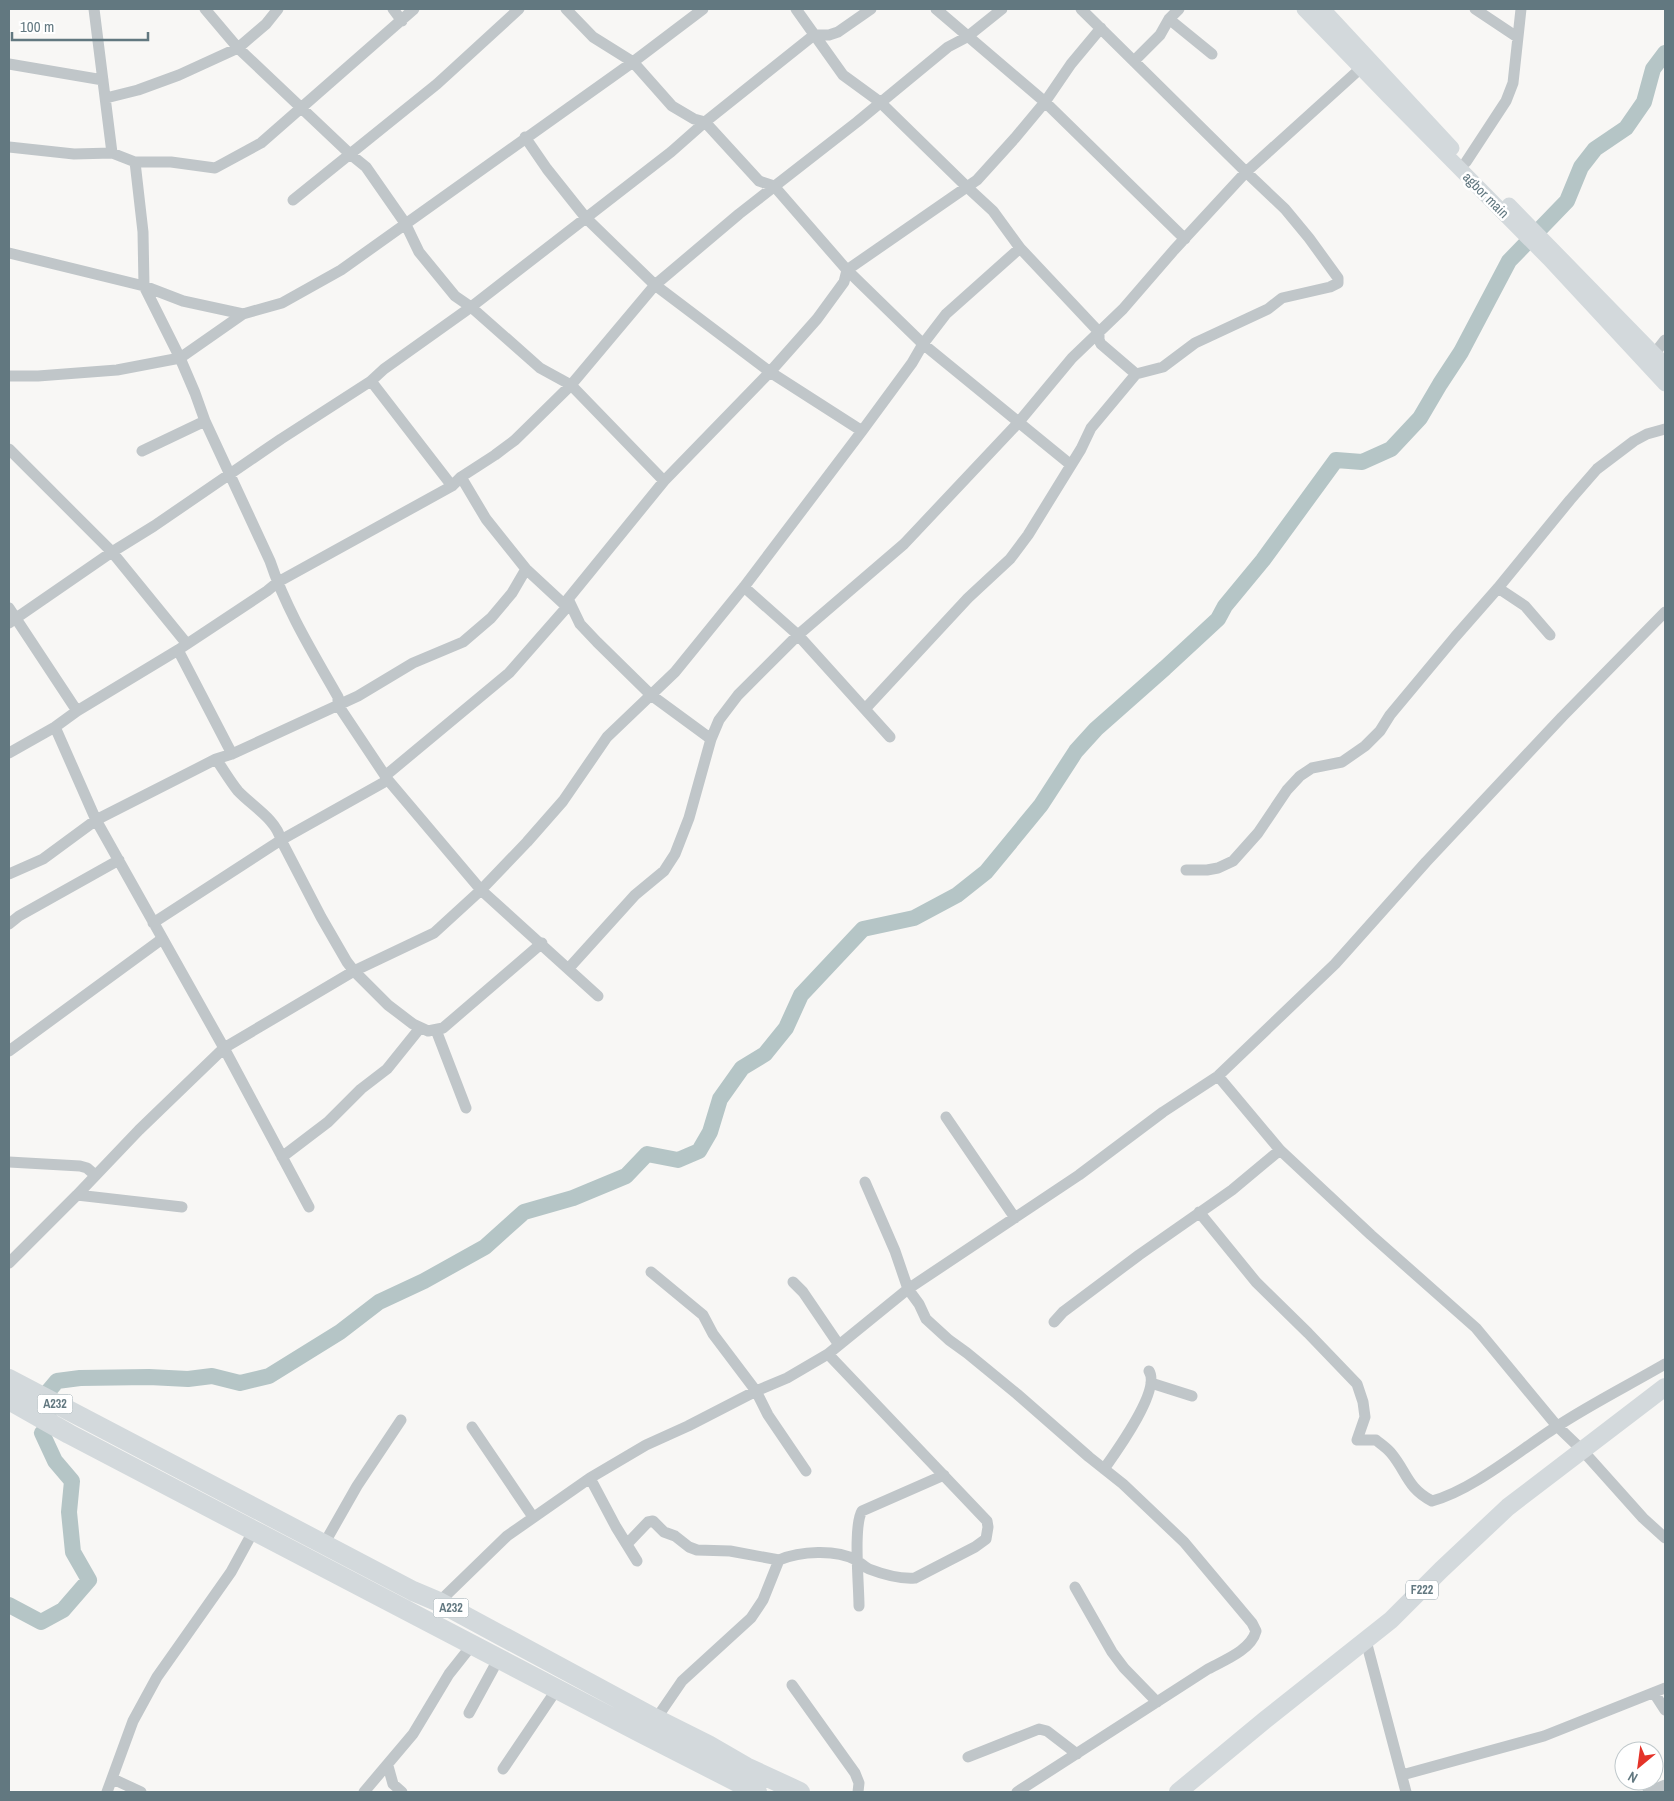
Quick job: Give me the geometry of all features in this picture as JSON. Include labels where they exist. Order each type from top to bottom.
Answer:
[{"type":"highway","name":"A232","points":[[10,1390],[99,1427],[413,1591],[439,1602],[746,1767],[800,1792]]},
{"type":"highway","name":"A232","points":[[10,1390],[69,1434],[757,1792]]},
{"type":"highway","points":[[353,1582],[364,1565]]},
{"type":"main road","name":"agbor main","points":[[1304,9],[1361,68],[1393,92],[1466,162],[1527,229]]},
{"type":"main road","name":"agbor main","points":[[1323,9],[1393,92],[1553,256],[1665,365]]},
{"type":"main road","name":"agbor main","points":[[1553,256],[1665,384]]},
{"type":"main road","name":"F222","points":[[1178,1792],[1391,1620],[1508,1507],[1665,1388]]},
{"type":"street","points":[[94,9],[112,153]]},
{"type":"street","points":[[205,9],[238,48],[350,154],[366,166],[405,223],[419,252],[455,296],[471,307],[540,368],[571,385],[664,481]]},
{"type":"street","points":[[106,98],[138,90],[179,75],[238,48],[266,24],[278,9]]},
{"type":"street","points":[[393,9],[402,21]]},
{"type":"street","points":[[9,147],[74,154],[112,153],[135,162],[171,162],[215,168],[261,143],[414,9]]},
{"type":"street","points":[[293,200],[437,84],[520,9]]},
{"type":"street","points":[[566,9],[593,37],[633,62],[672,106],[694,119],[705,122],[759,180],[774,186],[847,270],[923,344],[1071,465]]},
{"type":"street","points":[[9,376],[38,376],[117,370],[180,358],[243,314],[282,303],[341,270],[525,137],[633,62],[703,9]]},
{"type":"street","points":[[796,9],[843,75],[880,102],[993,211],[1020,248],[1099,332],[1101,344],[1136,374]]},
{"type":"street","points":[[77,711],[11,616],[154,526],[370,381],[471,307],[671,152],[705,122],[814,35],[829,35],[838,32],[871,9]]},
{"type":"street","points":[[936,9],[1044,102],[1185,239]]},
{"type":"street","points":[[9,753],[55,727],[77,711],[182,647],[278,582],[452,486],[461,477],[495,455],[515,440],[571,385],[655,285],[739,214],[948,47],[967,37],[1002,9]]},
{"type":"street","points":[[865,709],[968,598],[1010,558],[1028,535],[1081,449],[1091,428],[1136,374],[1163,366],[1195,343],[1268,309],[1282,298],[1330,287],[1338,283],[1338,278],[1285,209],[1081,9]]},
{"type":"street","points":[[1134,61],[1160,35],[1169,19],[1179,9]]},
{"type":"street","points":[[1475,9],[1517,37]]},
{"type":"street","points":[[1466,162],[1506,101],[1514,75],[1521,9]]},
{"type":"street","points":[[1169,19],[1212,54]]},
{"type":"street","points":[[153,923],[281,840],[387,778],[509,673],[558,618],[664,481],[770,372],[817,319],[844,282],[847,270],[977,180],[1016,138],[1071,64],[1101,28]]},
{"type":"street","points":[[9,64],[103,80]]},
{"type":"street","points":[[569,968],[635,895],[664,871],[675,854],[689,818],[711,739],[720,720],[738,695],[798,635],[904,544],[1018,423],[1072,358],[1122,309],[1246,172],[1361,68]]},
{"type":"street","points":[[525,137],[547,169],[586,218],[655,285],[770,372],[862,431]]},
{"type":"street","points":[[135,162],[143,232],[142,272],[144,286],[180,358],[196,394],[205,421],[278,582],[338,697],[338,705],[387,778],[482,890],[598,996]]},
{"type":"street","points":[[9,1263],[139,1130],[224,1048],[354,971],[434,933],[482,890],[563,802],[608,737],[675,672],[744,587],[862,431],[946,314],[1020,248]]},
{"type":"street","points":[[9,253],[144,286],[182,301],[243,314]]},
{"type":"street","points":[[1654,354],[1665,340]]},
{"type":"street","points":[[370,381],[452,486]]},
{"type":"street","points":[[142,452],[205,421]]},
{"type":"street","points":[[1186,870],[1207,870],[1233,862],[1258,833],[1287,790],[1300,776],[1312,768],[1342,762],[1365,746],[1380,731],[1390,715],[1597,469],[1634,441],[1647,434],[1665,429]]},
{"type":"street","points":[[9,449],[112,552],[182,647],[232,754]]},
{"type":"street","points":[[461,477],[486,519],[526,570],[568,603],[580,624],[651,695],[711,739]]},
{"type":"street","points":[[9,874],[43,859],[96,820],[216,759],[232,754],[358,696],[413,663],[463,642],[491,618],[512,593],[526,570]]},
{"type":"street","points":[[744,587],[798,635],[890,737]]},
{"type":"street","points":[[1498,588],[1525,606],[1550,635]]},
{"type":"street","points":[[439,1602],[508,1536],[590,1478],[646,1445],[756,1391],[787,1378],[828,1354],[908,1289],[1078,1175],[1163,1112],[1218,1076],[1335,964],[1414,875],[1562,717],[1665,612]]},
{"type":"street","points":[[558,618],[580,624]]},
{"type":"street","points":[[55,727],[96,820],[224,1048],[309,1207]]},
{"type":"street","points":[[216,759],[238,790],[260,810],[278,832],[325,924],[347,962],[388,1006],[420,1028],[428,1031],[443,1028],[542,943]]},
{"type":"street","points":[[9,924],[19,916],[119,860]]},
{"type":"street","points":[[9,1051],[162,939]]},
{"type":"street","points":[[282,1157],[328,1122],[361,1089],[388,1069],[420,1028]]},
{"type":"street","points":[[436,1030],[466,1108]]},
{"type":"street","points":[[1218,1076],[1280,1150],[1365,1230],[1476,1328],[1557,1426],[1582,1450],[1643,1518],[1665,1538]]},
{"type":"street","points":[[946,1117],[1015,1218]]},
{"type":"street","points":[[1054,1322],[1063,1312],[1139,1255],[1232,1190],[1280,1150]]},
{"type":"street","points":[[9,1162],[80,1166],[88,1168],[95,1176]]},
{"type":"street","points":[[865,1182],[895,1251],[908,1289],[919,1304],[926,1319],[1122,1484],[1184,1542],[1252,1623],[1256,1631],[1254,1638],[1241,1649],[1017,1792]]},
{"type":"street","points":[[77,1194],[182,1207]]},
{"type":"street","points":[[1199,1212],[1256,1282],[1357,1384],[1363,1402],[1364,1417],[1357,1440],[1376,1440],[1391,1452],[1412,1486],[1421,1495],[1432,1501],[1448,1496],[1490,1471],[1557,1426],[1665,1364]]},
{"type":"street","points":[[651,1272],[703,1315],[713,1334],[756,1391],[768,1415],[806,1472]]},
{"type":"street","points":[[793,1282],[803,1292],[839,1345]]},
{"type":"street","points":[[627,1544],[648,1522],[653,1521],[664,1532],[675,1536],[697,1550],[730,1551],[779,1560],[804,1553],[823,1552],[858,1561],[870,1569],[906,1579],[915,1578],[986,1539],[987,1521],[828,1354]]},
{"type":"street","points":[[1104,1469],[1132,1428],[1150,1377],[1192,1396]]},
{"type":"street","points":[[324,1544],[366,1472],[401,1420]]},
{"type":"street","points":[[472,1427],[533,1517]]},
{"type":"street","points":[[859,1606],[858,1517],[862,1511],[944,1475]]},
{"type":"street","points":[[590,1478],[637,1561]]},
{"type":"street","points":[[107,1792],[133,1721],[157,1677],[231,1572],[254,1530]]},
{"type":"street","points":[[656,1719],[682,1681],[750,1618],[763,1600],[779,1560]]},
{"type":"street","points":[[1075,1587],[1112,1652],[1124,1668],[1157,1702]]},
{"type":"street","points":[[1366,1641],[1406,1792]]},
{"type":"street","points":[[364,1792],[388,1766],[416,1730],[449,1674],[472,1645]]},
{"type":"street","points":[[468,1713],[499,1658]]},
{"type":"street","points":[[792,1685],[855,1774],[859,1783],[858,1792]]},
{"type":"street","points":[[1402,1775],[1544,1736],[1665,1688]]},
{"type":"street","points":[[503,1769],[557,1689]]},
{"type":"street","points":[[1654,1693],[1665,1710]]},
{"type":"street","points":[[968,1757],[1038,1729],[1047,1731],[1077,1754]]},
{"type":"street","points":[[388,1766],[393,1784],[402,1792]]},
{"type":"street","points":[[113,1779],[141,1792]]},
{"type":"street","points":[[1648,1792],[1665,1785]]},
{"type":"waterway","points":[[9,1605],[41,1622],[63,1610],[89,1580],[73,1552],[69,1512],[72,1481],[55,1461],[42,1433],[52,1425],[41,1400],[57,1381],[80,1378],[149,1377],[188,1379],[212,1376],[240,1383],[269,1376],[340,1332],[379,1302],[424,1281],[485,1247],[524,1212],[573,1198],[626,1176],[647,1154],[678,1160],[699,1151],[710,1132],[720,1099],[742,1068],[765,1054],[786,1028],[801,995],[863,929],[914,918],[957,895],[986,872],[1041,805],[1076,751],[1096,729],[1218,619],[1225,606],[1263,560],[1336,460],[1362,462],[1391,449],[1420,418],[1461,352],[1509,261],[1567,201],[1581,167],[1595,149],[1626,128],[1644,102],[1653,69],[1665,53]]}]
